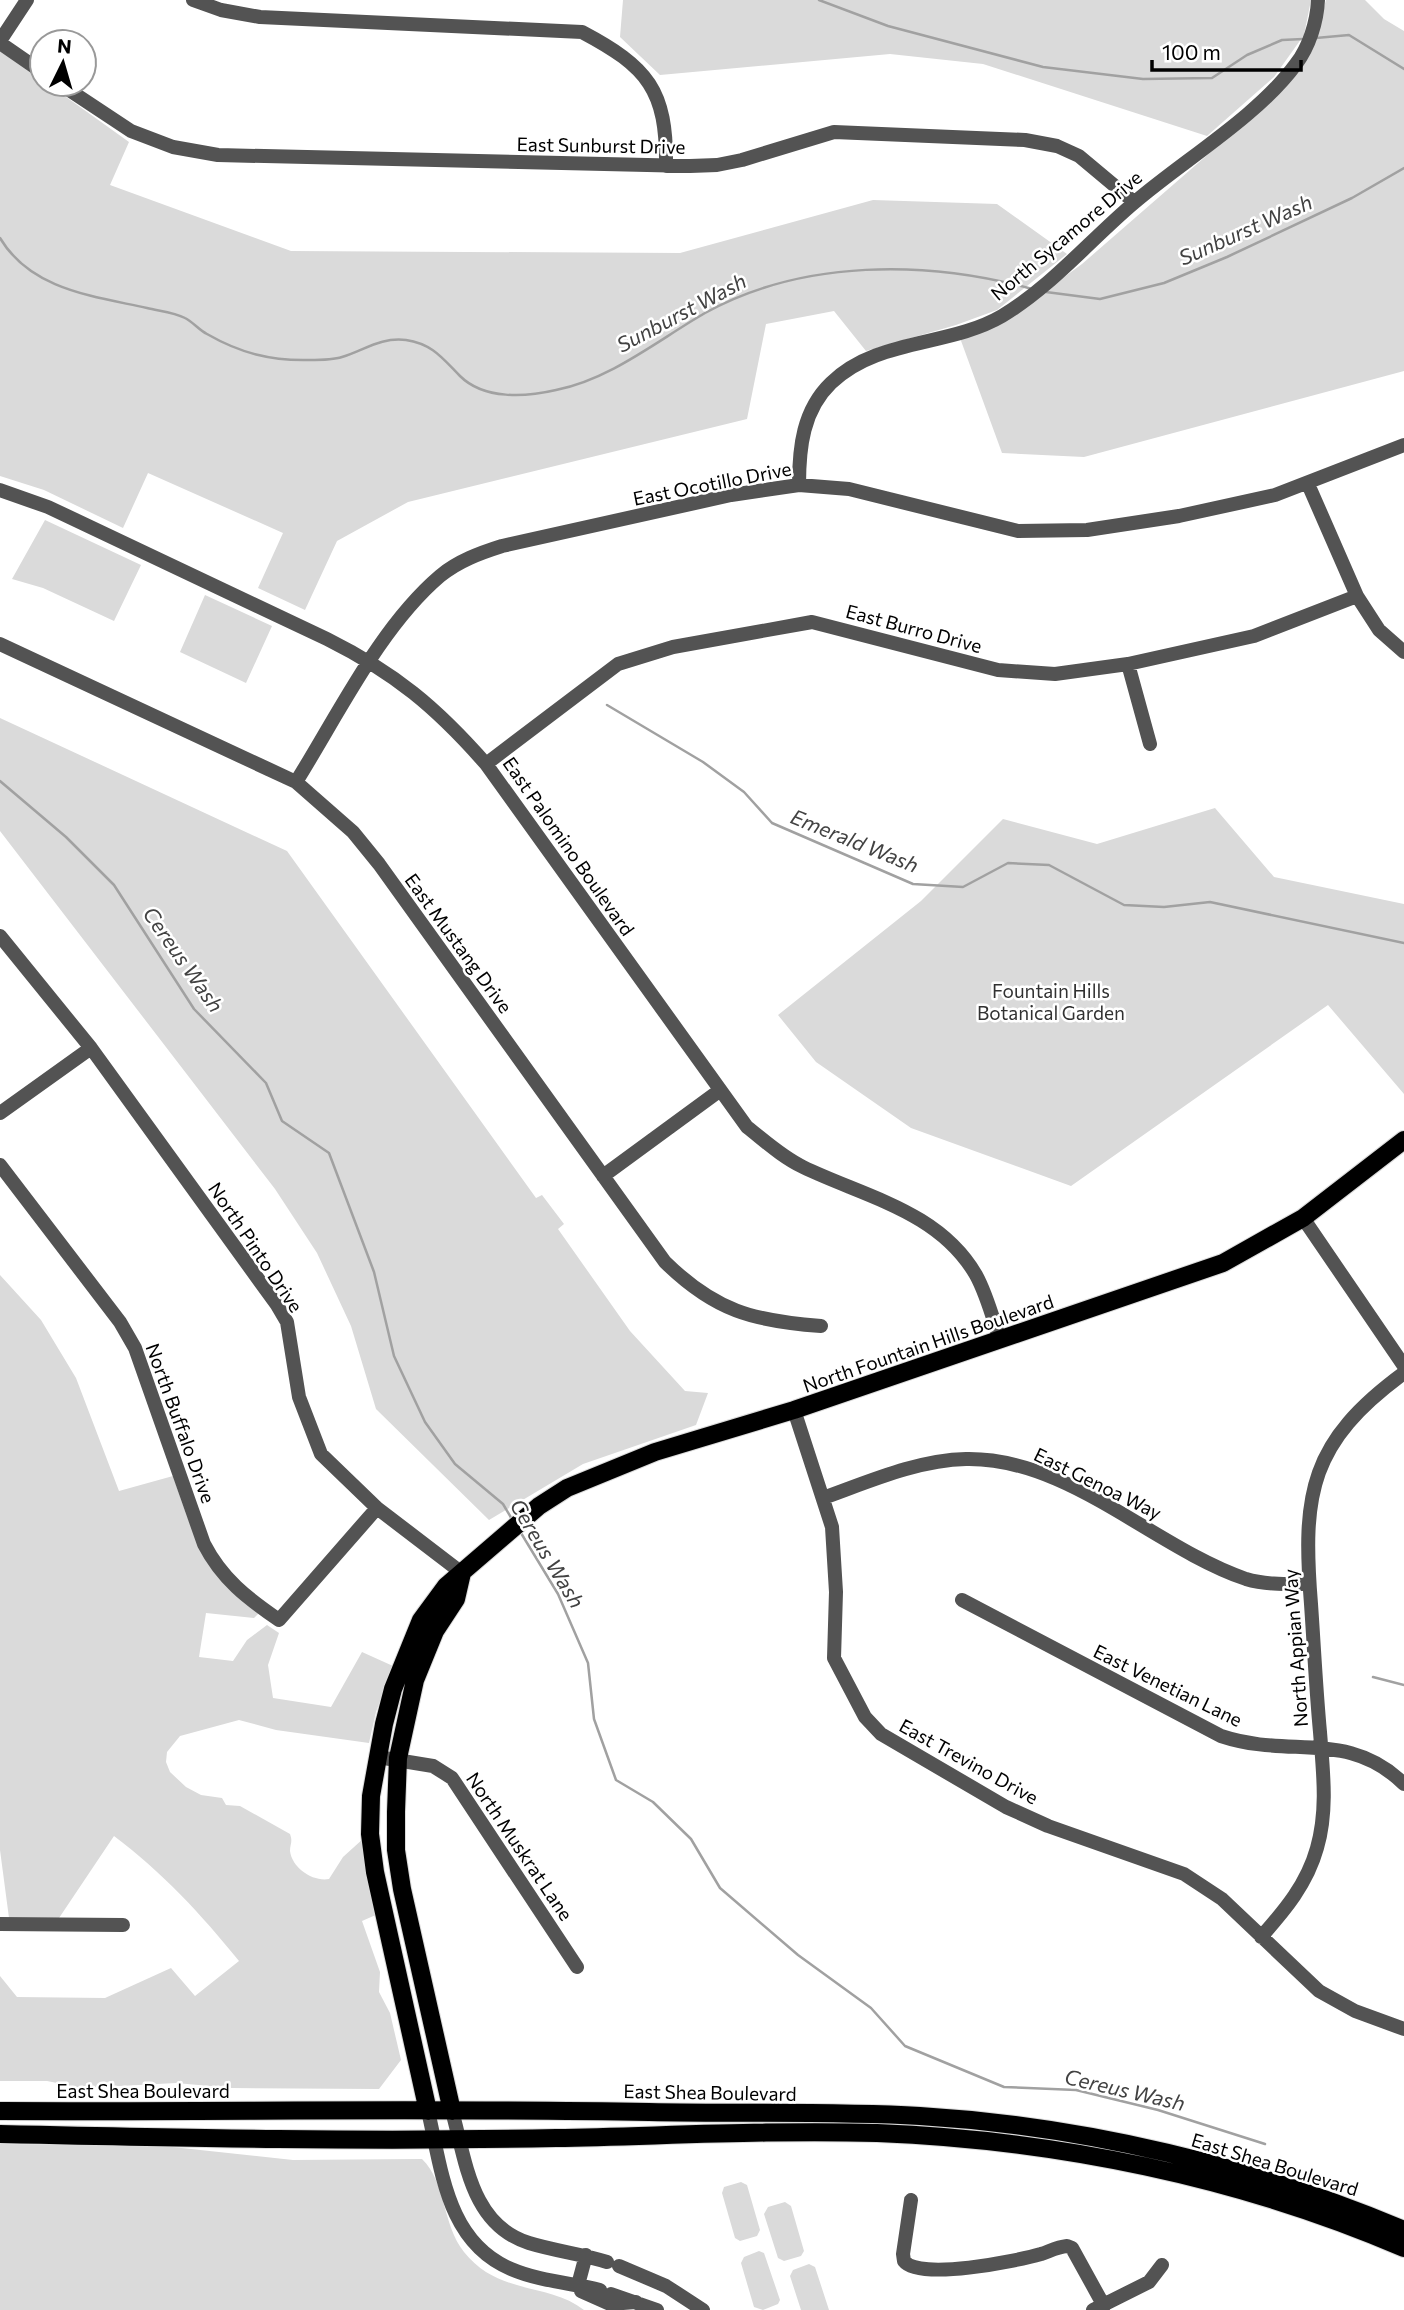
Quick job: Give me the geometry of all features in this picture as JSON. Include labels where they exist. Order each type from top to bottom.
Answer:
[{"type":"main road","name":"North Fountain Hills Boulevard","points":[[428,2111],[375,1872],[370,1834],[371,1796],[393,1689],[421,1620],[446,1586],[538,1506],[567,1488],[655,1452],[794,1410],[1223,1263],[1303,1218],[1404,1140]]},
{"type":"main road","points":[[452,2111],[396,1850],[398,1759],[415,1680],[435,1631],[456,1599],[462,1573]]},
{"type":"main road","name":"East Shea Boulevard","points":[[0,2111],[452,2111],[921,2116],[1047,2130],[1190,2168],[1321,2197],[1404,2230]]},
{"type":"main road","name":"East Shea Boulevard","points":[[0,2134],[435,2138],[876,2133],[1023,2147],[1190,2168],[1404,2248]]},
{"type":"street","points":[[27,0],[0,42],[28,62]]},
{"type":"street","points":[[193,0],[221,10],[260,17],[582,32],[620,52],[644,75],[662,108],[666,132],[666,166]]},
{"type":"street","name":"North Sycamore Drive","points":[[799,485],[800,441],[820,394],[834,380],[869,357],[962,332],[1003,315],[1072,260],[1135,202],[1282,82],[1308,44],[1318,0]]},
{"type":"street","name":"East Sunburst Drive","points":[[81,98],[131,131],[173,147],[218,155],[717,165],[834,132],[1025,139],[1057,146],[1079,156],[1135,202]]},
{"type":"street","name":"East Ocotillo Drive","points":[[296,782],[371,661],[411,604],[441,575],[469,557],[502,546],[731,495],[799,485],[849,489],[1018,531],[1069,533],[1179,516],[1275,495],[1404,445]]},
{"type":"street","points":[[1308,484],[1357,596],[1379,630],[1404,652]]},
{"type":"street","name":"East Palomino Boulevard","points":[[0,490],[60,513],[371,661],[394,676],[450,723],[486,764],[747,1127],[803,1167],[907,1210],[942,1237],[965,1259],[977,1277],[1000,1340]]},
{"type":"street","name":"East Burro Drive","points":[[486,764],[618,664],[673,647],[781,626],[812,622],[844,628],[998,670],[1055,674],[1128,664],[1254,636],[1357,596]]},
{"type":"street","name":"East Mustang Drive","points":[[0,645],[296,782],[353,832],[379,864],[665,1262],[706,1297],[732,1311],[757,1319],[821,1326]]},
{"type":"street","points":[[1128,664],[1150,744]]},
{"type":"street","name":"North Pinto Drive","points":[[0,936],[90,1048],[287,1322],[299,1397],[321,1454],[377,1508],[462,1573]]},
{"type":"street","points":[[0,1113],[90,1048]]},
{"type":"street","points":[[603,1176],[719,1091]]},
{"type":"street","name":"North Buffalo Drive","points":[[0,1165],[120,1322],[135,1348],[191,1511],[216,1567],[230,1584],[279,1620],[377,1508]]},
{"type":"street","points":[[1303,1218],[1404,1366]]},
{"type":"street","name":"North Appian Way","points":[[1261,1937],[1297,1895],[1317,1850],[1325,1798],[1307,1527],[1320,1467],[1358,1410],[1404,1373]]},
{"type":"street","name":"East Trevino Drive","points":[[794,1410],[832,1527],[836,1592],[834,1658],[865,1717],[881,1734],[1006,1807],[1048,1826],[1184,1874],[1222,1899],[1319,1991],[1355,2011],[1404,2029]]},
{"type":"street","name":"East Genoa Way","points":[[823,1498],[936,1462],[966,1459],[1004,1462],[1042,1474],[1247,1579],[1309,1584]]},
{"type":"street","name":"East Venetian Lane","points":[[962,1600],[1221,1736],[1262,1747],[1355,1752],[1368,1757],[1404,1784]]},
{"type":"street","name":"North Muskrat Lane","points":[[378,1757],[433,1766],[452,1778],[577,1966]]},
{"type":"street","points":[[0,1924],[123,1925]]},
{"type":"street","points":[[428,2111],[454,2214],[473,2244],[512,2270],[605,2292],[643,2305]]},
{"type":"street","points":[[452,2111],[480,2204],[497,2226],[528,2242],[580,2253],[643,2276],[697,2308]]},
{"type":"street","points":[[912,2200],[903,2254],[904,2261],[910,2267],[925,2270],[995,2264],[1067,2246],[1072,2248],[1098,2308],[1149,2282],[1162,2265]]},
{"type":"street","points":[[580,2253],[601,2252],[632,2261],[643,2276],[639,2293],[643,2305]]},
{"type":"street","points":[[573,2284],[580,2253]]},
{"type":"street","points":[[573,2284],[599,2301],[617,2305],[643,2305]]},
{"type":"green space","points":[[623,0],[1311,0],[1304,35],[1274,77],[1207,136],[983,64],[890,54],[660,75],[620,37]]},
{"type":"green space","points":[[1326,0],[1365,0],[1384,19],[1404,31],[1404,371],[1084,457],[1002,453],[960,338],[1034,299],[1082,264],[1281,91],[1314,42]]},
{"type":"green space","points":[[0,50],[28,70],[28,98],[68,98],[129,142],[110,185],[291,251],[680,253],[873,200],[997,204],[1067,254],[997,310],[866,351],[834,311],[766,324],[747,419],[408,502],[337,541],[305,610],[258,588],[283,533],[148,473],[123,528],[44,490],[0,476]]},
{"type":"green space","points":[[45,520],[141,565],[114,621],[43,588],[12,579]]},
{"type":"green space","points":[[205,595],[272,626],[246,683],[180,652]]},
{"type":"green space","points":[[0,718],[287,851],[536,1198],[542,1195],[564,1224],[558,1229],[630,1331],[685,1391],[708,1393],[696,1425],[583,1464],[489,1520],[376,1409],[351,1326],[317,1253],[275,1189],[0,831]]},
{"type":"green space","name":"Fountain Hills Botanical Garden","points":[[1215,808],[1274,877],[1404,904],[1404,1094],[1328,1005],[1071,1186],[911,1128],[816,1062],[778,1015],[921,901],[1003,819],[1097,844]]},
{"type":"green space","points":[[0,1275],[41,1320],[76,1378],[119,1491],[173,1476],[187,1517],[213,1569],[226,1585],[259,1613],[254,1618],[206,1613],[199,1657],[233,1661],[247,1640],[267,1625],[279,1633],[268,1665],[273,1698],[331,1707],[362,1652],[393,1666],[376,1712],[369,1743],[276,1730],[239,1720],[180,1736],[167,1752],[166,1762],[170,1772],[186,1787],[201,1795],[222,1798],[226,1805],[240,1806],[290,1834],[292,1857],[299,1868],[310,1876],[329,1879],[343,1857],[364,1838],[378,1914],[362,1921],[380,1972],[379,1992],[390,2013],[401,2060],[379,2089],[232,2088],[176,2083],[82,2088],[47,2081],[0,2081],[0,1976],[17,1997],[105,1998],[171,1968],[195,1996],[239,1961],[181,1895],[114,1836],[59,1918],[9,1918],[0,1850]]},
{"type":"green space","points":[[0,2144],[163,2146],[293,2160],[422,2159],[436,2179],[457,2241],[478,2266],[492,2276],[555,2295],[584,2310],[0,2310]]},
{"type":"green space","points":[[741,2182],[747,2185],[760,2230],[757,2236],[740,2241],[735,2238],[722,2193],[724,2187]]},
{"type":"green space","points":[[785,2202],[791,2206],[804,2251],[801,2256],[784,2261],[778,2258],[764,2214],[768,2207]]},
{"type":"green space","points":[[759,2251],[764,2253],[780,2300],[778,2304],[763,2310],[754,2307],[741,2263],[744,2257]]},
{"type":"green space","points":[[809,2264],[815,2267],[829,2310],[801,2310],[790,2276],[793,2270]]},
{"type":"waterway","points":[[819,0],[888,26],[1043,67],[1143,79],[1212,78],[1247,55],[1282,40],[1303,39]]},
{"type":"waterway","points":[[1316,38],[1349,35],[1404,69]]},
{"type":"waterway","name":"Sunburst Wash","points":[[1046,292],[1100,299],[1164,283],[1227,257],[1352,198],[1404,168]]},
{"type":"waterway","name":"Sunburst Wash","points":[[0,238],[28,269],[46,280],[85,294],[181,316],[207,334],[244,351],[282,359],[326,360],[342,357],[380,342],[406,340],[430,349],[470,384],[506,395],[544,392],[576,385],[596,377],[634,358],[705,313],[743,295],[783,282],[824,274],[908,270],[992,279],[1032,289]]},
{"type":"waterway","name":"Emerald Wash","points":[[607,705],[703,762],[744,792],[772,823],[913,884],[963,887],[1008,863],[1049,865],[1124,905],[1164,907],[1210,902],[1404,943]]},
{"type":"waterway","name":"Cereus Wash","points":[[0,781],[66,837],[114,885],[194,1009],[266,1083],[282,1121],[329,1153],[374,1272],[394,1356],[425,1422],[455,1464],[503,1504],[513,1521]]},
{"type":"waterway","name":"Cereus Wash","points":[[521,1533],[558,1594],[588,1663],[594,1719],[616,1780],[653,1802],[691,1839],[720,1888],[798,1955],[871,2008],[905,2046],[1004,2087],[1076,2090],[1158,2110],[1265,2144]]},
{"type":"waterway","points":[[1373,1677],[1404,1685]]}]
